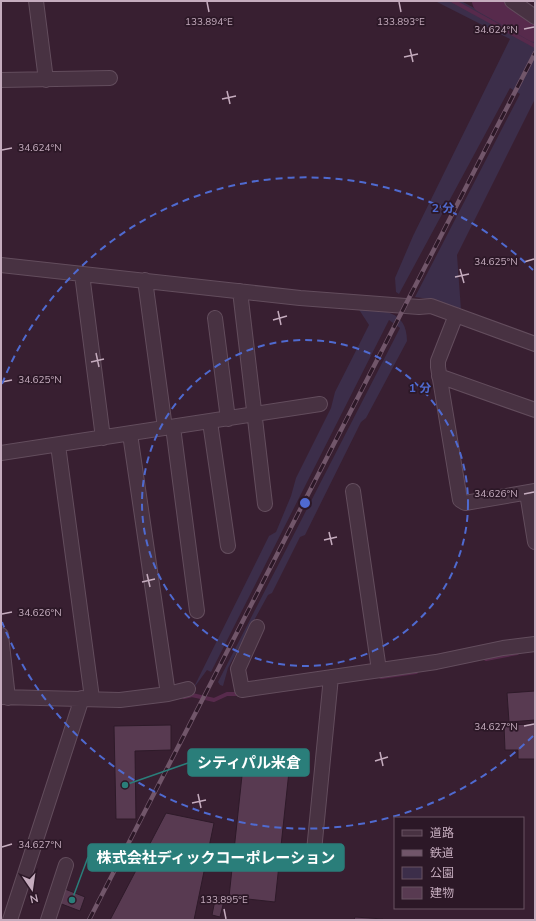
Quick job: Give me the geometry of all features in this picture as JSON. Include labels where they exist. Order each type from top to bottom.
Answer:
[{"type":"street","points":[[36,1],[46,80]]},
{"type":"street","points":[[512,1],[535,17]]},
{"type":"street","points":[[1,80],[110,78]]},
{"type":"street","points":[[1,266],[419,308],[431,306],[535,344]]},
{"type":"street","points":[[82,274],[103,438]]},
{"type":"street","points":[[144,280],[169,428],[197,611]]},
{"type":"street","points":[[240,291],[266,504]]},
{"type":"street","points":[[456,315],[438,361],[439,376],[462,502],[531,492],[535,542]]},
{"type":"street","points":[[215,318],[228,419]]},
{"type":"street","points":[[439,376],[535,410]]},
{"type":"street","points":[[1,453],[320,404]]},
{"type":"street","points":[[210,422],[228,546]]},
{"type":"street","points":[[130,434],[168,694]]},
{"type":"street","points":[[10,920],[87,698],[58,444]]},
{"type":"street","points":[[353,491],[379,670]]},
{"type":"street","points":[[257,627],[238,670],[242,690],[331,681],[379,670],[436,662],[503,648],[535,644]]},
{"type":"street","points":[[1,635],[5,697],[120,700],[168,694],[188,689]]},
{"type":"street","points":[[314,851],[331,681]]},
{"type":"street","points":[[48,920],[66,865]]},
{"type":"green space","points":[[435,1],[461,1],[535,40],[535,99],[457,255],[461,310],[428,299],[415,297],[520,94],[510,88],[399,294],[396,292],[395,278],[413,236],[510,39]]},
{"type":"green space","points":[[358,308],[384,311],[398,317],[403,323],[406,331],[407,341],[366,418],[361,422],[305,535],[300,537],[272,593],[268,595],[228,668],[223,686],[220,685],[218,682],[400,328],[389,320],[211,672],[207,670],[193,689],[269,536],[276,532],[291,496],[296,478],[331,408],[335,392],[369,325]]},
{"type":"building","points":[[535,691],[535,720],[509,722],[507,693]]},
{"type":"building","points":[[535,724],[535,759],[518,759],[518,750],[505,750],[504,725]]},
{"type":"building","points":[[171,725],[171,750],[135,751],[136,819],[116,819],[114,726]]},
{"type":"building","points":[[244,757],[290,762],[275,902],[229,897]]},
{"type":"building","points":[[166,813],[214,823],[194,920],[110,920]]},
{"type":"building","points":[[65,889],[85,897],[80,911],[59,903]]},
{"type":"building","points":[[216,895],[225,897],[220,917],[212,915]]},
{"type":"building","points":[[355,917],[383,919],[383,920],[354,920]]},
{"type":"waterway","points":[[453,1],[535,46]]},
{"type":"waterway","points":[[484,1],[535,30]]},
{"type":"waterway","points":[[486,659],[517,653]]},
{"type":"waterway","points":[[381,677],[416,672]]},
{"type":"waterway","points":[[184,697],[192,695],[214,700],[227,694],[242,694]]},
{"type":"railway","points":[[89,920],[535,53]]},
{"type":"place","name":"シティパル米倉","points":[[125,785]]},
{"type":"place","name":"株式会社ディックコーポレーション","points":[[72,900]]}]
